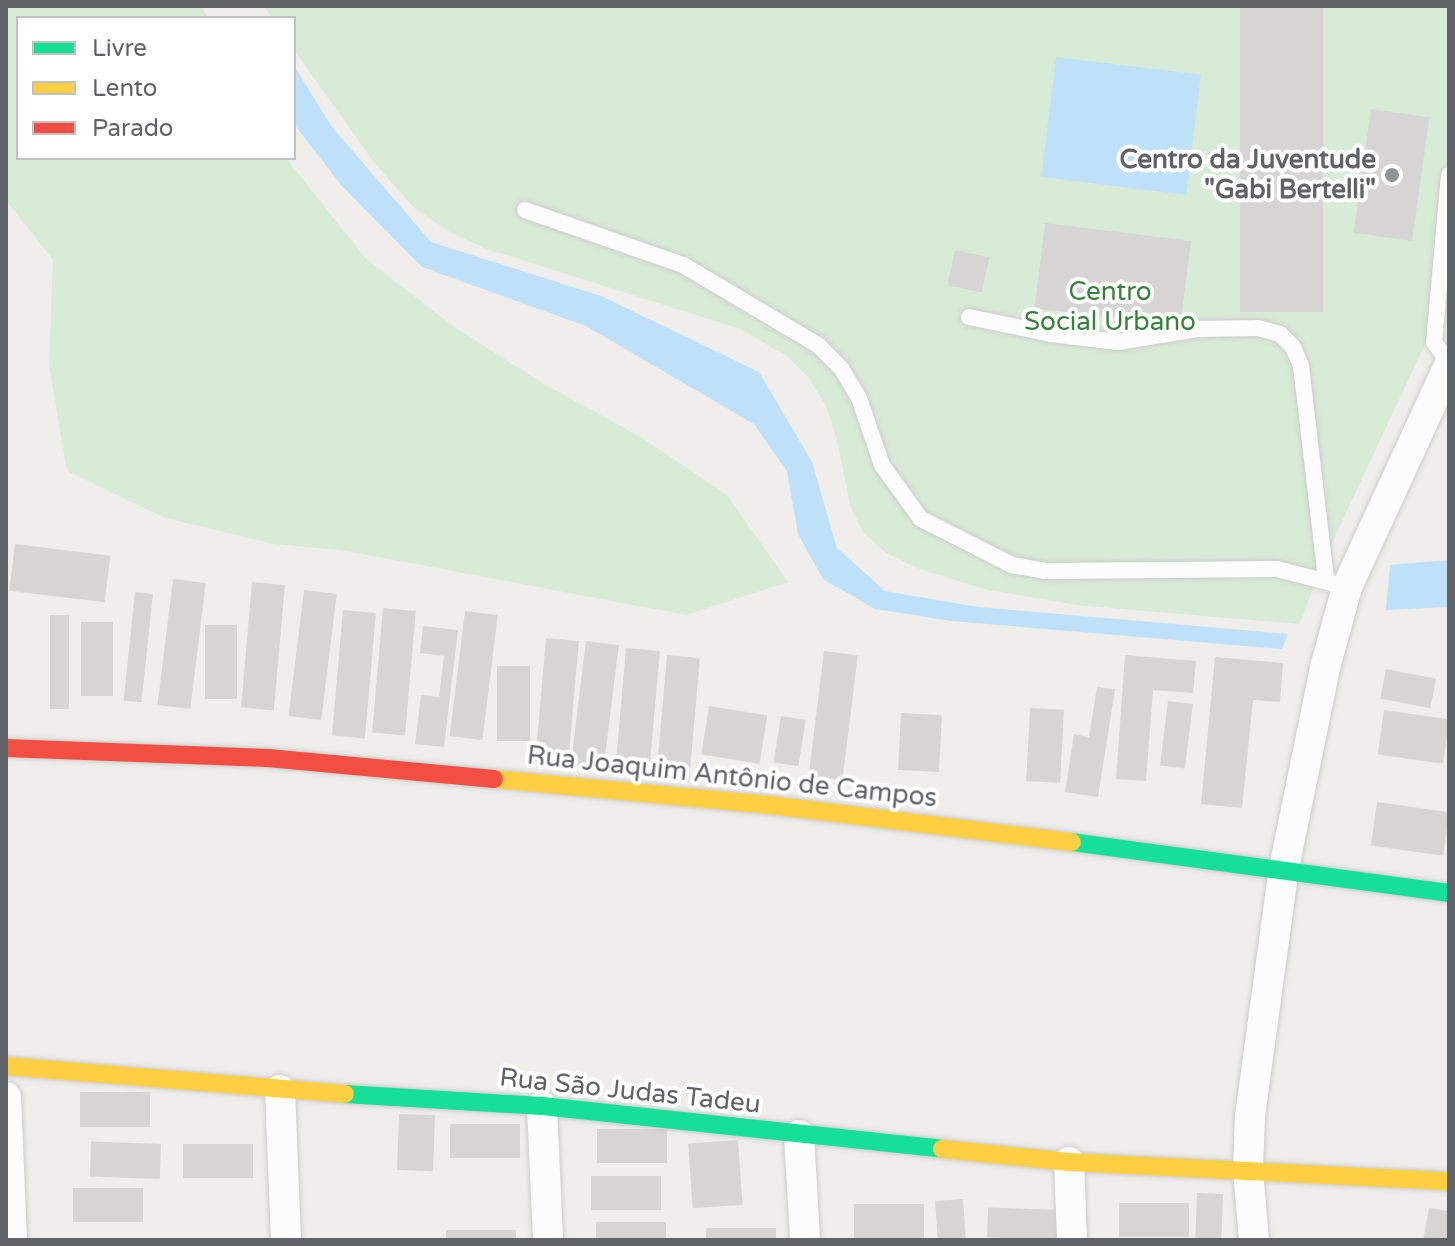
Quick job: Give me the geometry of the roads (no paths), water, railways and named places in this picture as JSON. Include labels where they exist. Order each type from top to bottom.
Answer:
[{"type":"street","points":[[1254,1240],[1248,1170],[1250,1116],[1284,868],[1326,664],[1336,583],[1449,364]]},
{"type":"street","name":"Rua Joaquim Antônio de Campos","points":[[6,748],[268,758],[769,805],[1284,868],[1449,893]]},
{"type":"street","name":"Rua São Judas Tadeu","points":[[6,1066],[280,1090],[542,1106],[1069,1162],[1449,1181]]},
{"type":"street","points":[[280,1090],[286,1240]]},
{"type":"street","points":[[6,1097],[12,1240]]},
{"type":"street","points":[[542,1106],[548,1240]]},
{"type":"street","points":[[799,1135],[805,1240]]},
{"type":"street","points":[[1069,1162],[1072,1240]]},
{"type":"lane","points":[[1449,175],[1434,342],[1449,364]]},
{"type":"lane","points":[[525,210],[683,265],[818,345],[841,368],[859,398],[882,465],[921,519],[1012,565],[1046,571],[1277,569],[1336,583],[1301,366],[1293,347],[1280,334],[1258,328],[1197,329],[1118,342],[1051,334],[969,317]]},
{"type":"water","points":[[1056,57],[1201,75],[1186,195],[1041,177]]},
{"type":"water","points":[[296,69],[332,127],[431,242],[601,296],[759,372],[812,462],[837,548],[885,591],[978,607],[1288,634],[1282,649],[952,621],[875,609],[823,579],[798,534],[787,471],[754,424],[586,326],[422,267],[341,185],[296,127]]},
{"type":"water","points":[[1449,560],[1449,607],[1386,610],[1390,565]]},
{"type":"place","name":"Centro da Juventude \"Gabi Bertelli\"","points":[[1392,175]]},
{"type":"park label","name":"Centro Social Urbano","points":[[1110,307]]}]
